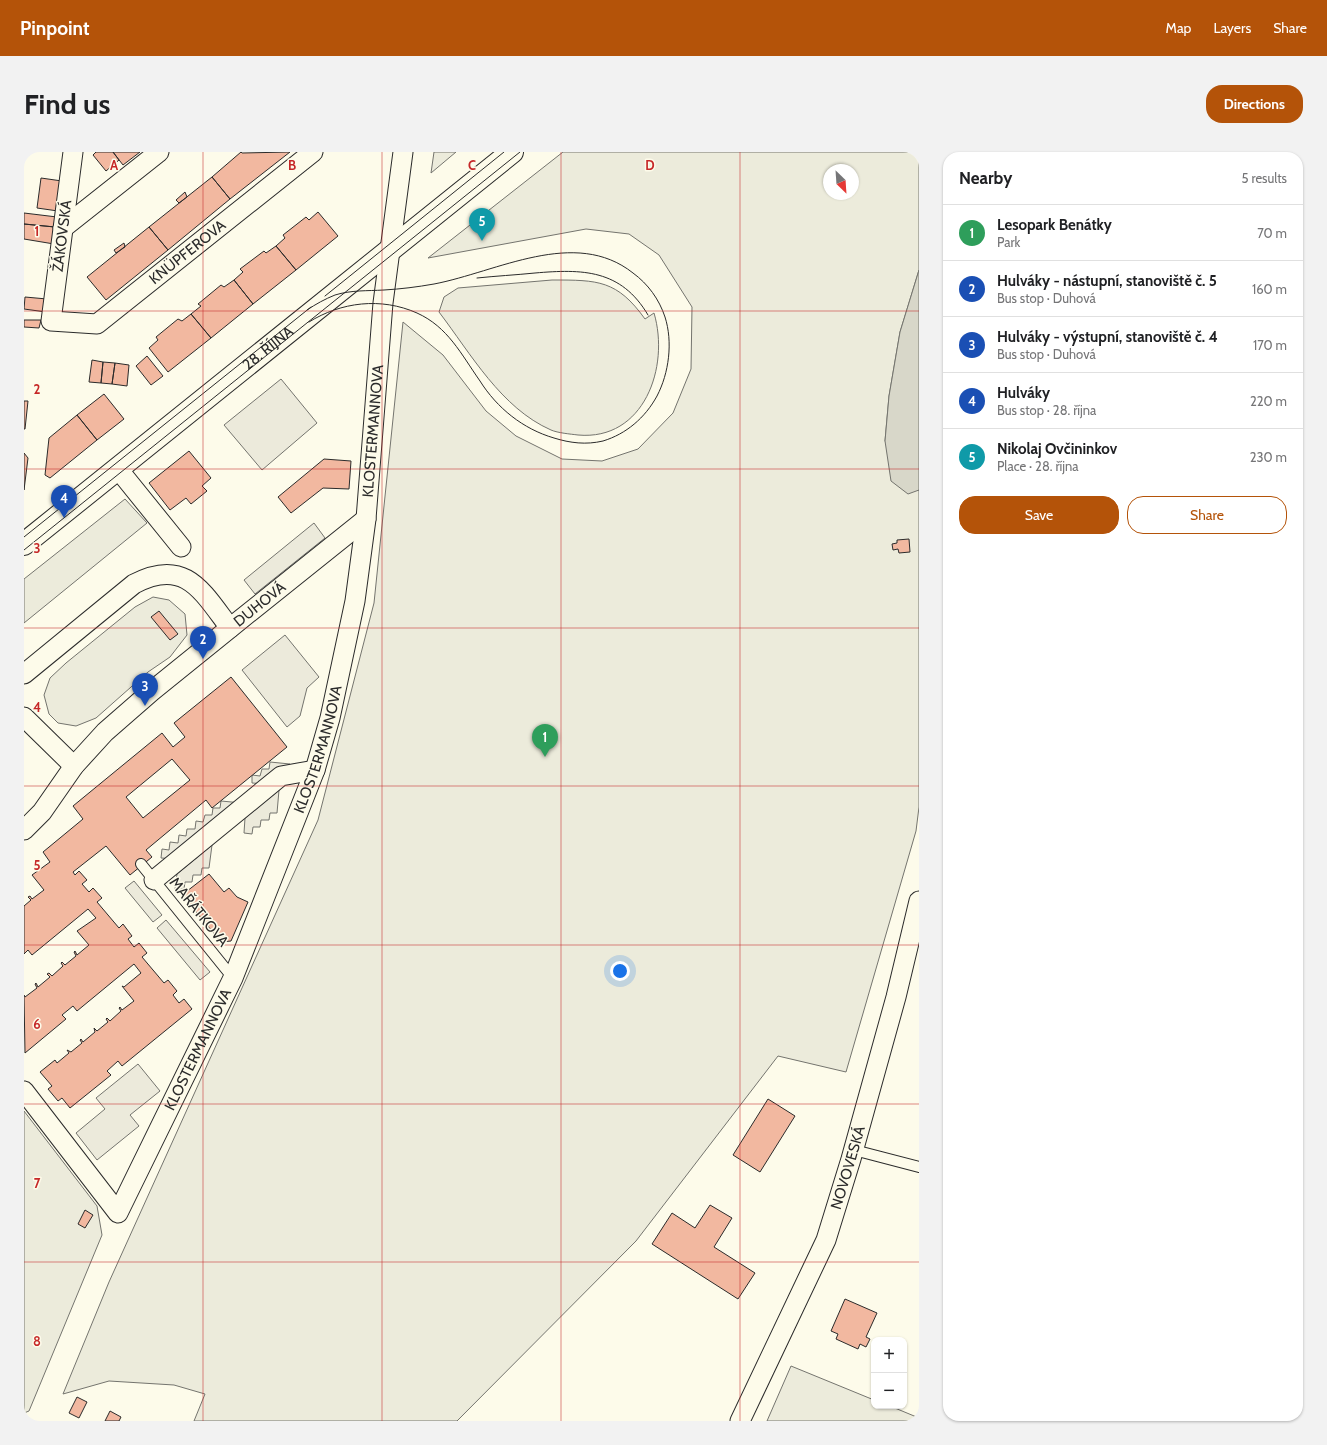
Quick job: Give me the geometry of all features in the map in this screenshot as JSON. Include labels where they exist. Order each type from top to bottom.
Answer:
[{"type":"main road","name":"28. ŘÍJNA","points":[[24,544],[512,152]]},
{"type":"street","name":"ŽÁKOVSKÁ","points":[[51,321],[73,152]]},
{"type":"street","points":[[63,228],[158,152]]},
{"type":"street","name":"KNÜPFEROVA","points":[[51,321],[97,324],[313,152]]},
{"type":"street","name":"KLOSTERMANNOVA","points":[[24,1091],[118,1212],[233,978],[315,770],[330,718],[355,601],[366,519],[389,250],[403,152]]},
{"type":"street","points":[[118,469],[181,547]]},
{"type":"street","name":"DUHOVÁ","points":[[24,830],[42,812],[74,766],[111,727],[230,628],[366,519]]},
{"type":"street","points":[[24,674],[134,584],[149,576],[166,573],[183,578],[198,586],[230,628]]},
{"type":"street","points":[[24,717],[74,766]]},
{"type":"street","points":[[154,880],[281,776],[315,770]]},
{"type":"street","name":"NOVOVESKÁ","points":[[740,1421],[826,1240],[854,1150],[896,997],[919,901]]},
{"type":"lane","name":"MAŘÁTKOVA","points":[[141,864],[233,978]]},
{"type":"lane","points":[[854,1150],[919,1167]]},
{"type":"shaded area","points":[[434,152],[456,152],[431,173]]},
{"type":"shaded area","points":[[563,152],[919,152],[919,270],[900,332],[889,396],[885,441],[918,491],[919,490],[919,807],[916,831],[846,1072],[778,1056],[636,1241],[457,1421],[194,1421],[205,1394],[174,1385],[109,1381],[63,1394],[109,1282],[318,820],[374,603],[403,322],[443,355],[486,411],[516,436],[562,459],[602,461],[638,449],[673,413],[691,369],[692,307],[659,255],[629,234],[586,229],[428,258]]},
{"type":"shaded area","points":[[919,270],[919,490],[908,494],[891,481],[885,441],[889,396],[900,332]]},
{"type":"shaded area","points":[[552,280],[594,282],[605,285],[625,296],[645,319],[654,313],[658,334],[658,356],[654,377],[647,396],[635,413],[620,426],[601,434],[578,435],[554,431],[533,420],[517,408],[502,394],[475,362],[439,312],[444,297],[458,288]]},
{"type":"shaded area","points":[[281,379],[317,423],[262,470],[224,425]]},
{"type":"shaded area","points":[[125,499],[147,523],[24,623],[24,579]]},
{"type":"shaded area","points":[[314,523],[325,538],[255,594],[244,580]]},
{"type":"shaded area","points":[[153,597],[169,600],[185,614],[187,635],[170,657],[148,672],[96,718],[76,726],[58,723],[49,714],[44,695],[50,678],[66,663],[135,607]]},
{"type":"shaded area","points":[[285,635],[319,677],[307,688],[300,716],[287,727],[242,670]]},
{"type":"shaded area","points":[[270,762],[290,764],[267,784],[252,783],[252,775],[260,776],[262,769],[269,769]]},
{"type":"shaded area","points":[[279,790],[277,813],[270,813],[269,820],[261,820],[260,827],[253,827],[252,834],[244,833],[245,818]]},
{"type":"shaded area","points":[[221,801],[242,803],[176,859],[161,858],[162,849],[169,850],[170,842],[178,843],[179,835],[186,836],[187,829],[195,829],[196,821],[203,822],[205,815],[212,815],[213,808],[220,808]]},
{"type":"shaded area","points":[[212,845],[209,868],[202,868],[201,875],[193,875],[192,882],[185,882],[184,889],[175,889],[177,874]]},
{"type":"shaded area","points":[[134,881],[162,915],[153,922],[125,888]]},
{"type":"shaded area","points":[[166,920],[210,972],[200,980],[157,928]]},
{"type":"shaded area","points":[[138,1064],[160,1091],[130,1115],[139,1126],[97,1160],[76,1133],[105,1109],[96,1098]]},
{"type":"shaded area","points":[[24,1111],[97,1206],[102,1235],[29,1411],[24,1413]]},
{"type":"shaded area","points":[[791,1366],[871,1399],[871,1409],[897,1409],[919,1418],[919,1421],[767,1421]]},
{"type":"building","points":[[96,152],[113,152],[119,160],[106,171],[93,155]]},
{"type":"building","points":[[113,152],[140,152],[123,165]]},
{"type":"building","points":[[241,152],[290,152],[230,199],[212,177]]},
{"type":"building","points":[[212,177],[230,199],[168,250],[149,227]]},
{"type":"building","points":[[41,178],[62,181],[58,211],[37,208]]},
{"type":"building","points":[[185,192],[187,197],[179,203],[176,200]]},
{"type":"building","points":[[318,212],[338,236],[296,270],[276,246],[285,238],[283,235],[306,217],[309,220]]},
{"type":"building","points":[[24,213],[57,217],[55,227],[24,224]]},
{"type":"building","points":[[24,224],[55,227],[54,244],[24,239]]},
{"type":"building","points":[[149,227],[168,250],[106,300],[87,277]]},
{"type":"building","points":[[124,243],[125,247],[116,253],[114,250]]},
{"type":"building","points":[[276,246],[296,270],[253,304],[234,280],[243,272],[240,269],[264,251],[266,253]]},
{"type":"building","points":[[234,280],[253,304],[211,338],[191,314],[201,306],[198,304],[221,285],[224,287]]},
{"type":"building","points":[[25,297],[47,299],[46,312],[24,309]]},
{"type":"building","points":[[191,314],[211,338],[168,372],[149,348],[158,340],[156,337],[178,319],[182,321]]},
{"type":"building","points":[[24,320],[41,320],[39,328],[24,327]]},
{"type":"building","points":[[147,356],[163,376],[151,385],[136,366]]},
{"type":"building","points":[[92,360],[103,362],[101,383],[89,382]]},
{"type":"building","points":[[103,362],[115,363],[112,384],[101,383]]},
{"type":"building","points":[[115,363],[129,365],[127,386],[112,384]]},
{"type":"building","points":[[104,394],[124,419],[97,440],[77,415]]},
{"type":"building","points":[[24,401],[28,401],[25,429],[24,429]]},
{"type":"building","points":[[77,415],[97,440],[50,478],[45,475],[49,438]]},
{"type":"building","points":[[189,451],[211,478],[202,486],[207,491],[191,504],[186,498],[170,510],[149,483]]},
{"type":"building","points":[[24,453],[28,458],[24,490]]},
{"type":"building","points":[[324,459],[351,461],[349,489],[323,488],[291,513],[278,497]]},
{"type":"building","points":[[909,539],[910,552],[899,553],[898,549],[893,550],[892,544],[897,543],[897,540]]},
{"type":"building","points":[[159,611],[178,634],[170,640],[151,617]]},
{"type":"building","points":[[231,677],[287,747],[212,808],[206,800],[146,850],[152,857],[130,875],[106,846],[73,872],[75,875],[79,871],[87,880],[82,884],[89,892],[93,888],[102,898],[97,902],[119,928],[123,924],[132,936],[128,939],[134,947],[139,943],[147,953],[142,957],[164,983],[168,980],[177,991],[173,995],[179,1003],[184,999],[192,1009],[122,1066],[118,1061],[107,1071],[111,1075],[70,1108],[62,1098],[58,1101],[48,1089],[52,1086],[40,1072],[55,1060],[57,1063],[69,1053],[67,1050],[71,1052],[82,1043],[80,1040],[81,1039],[83,1042],[95,1032],[94,1028],[97,1031],[108,1022],[106,1019],[107,1018],[110,1021],[121,1011],[119,1008],[120,1007],[122,1010],[134,1001],[122,986],[124,987],[141,973],[134,964],[77,1011],[73,1006],[62,1015],[66,1019],[25,1053],[24,995],[25,997],[37,988],[36,983],[38,987],[50,977],[47,974],[49,973],[52,976],[63,966],[61,963],[62,962],[65,965],[76,956],[75,951],[77,955],[89,945],[77,931],[96,918],[88,909],[32,955],[28,950],[24,954],[24,906],[31,900],[28,897],[30,896],[32,899],[44,890],[32,875],[50,862],[43,852],[83,819],[73,806],[162,733],[173,747],[185,737],[174,723]],"holes":[[[172,759],[190,780],[143,818],[126,797]]]},
{"type":"building","points":[[209,874],[224,892],[229,888],[237,897],[248,902],[231,941],[221,942],[182,895]]},
{"type":"building","points":[[768,1099],[795,1116],[760,1172],[733,1155]]},
{"type":"building","points":[[710,1205],[732,1218],[714,1247],[755,1273],[738,1299],[652,1244],[672,1213],[695,1228]]},
{"type":"building","points":[[85,1210],[93,1215],[85,1228],[78,1224]]},
{"type":"building","points":[[845,1299],[877,1313],[866,1337],[870,1339],[866,1347],[860,1344],[858,1349],[836,1339],[838,1334],[831,1331]]},
{"type":"building","points":[[77,1397],[87,1402],[79,1418],[69,1413]]},
{"type":"building","points":[[110,1411],[121,1417],[119,1421],[105,1421]]},
{"type":"tram line","points":[[325,296],[504,152]]},
{"type":"tram line","points":[[24,550],[520,152]]},
{"type":"tram line","points":[[307,310],[324,300],[341,293],[428,285],[535,257],[561,253],[586,254],[610,260],[633,273],[648,287],[660,304],[665,317],[669,337],[669,347],[667,367],[661,387],[652,404],[641,418],[627,429],[611,438],[597,442],[578,443],[560,440],[543,434],[521,423],[503,409],[487,391],[460,351],[446,334],[428,319],[417,313],[389,305],[362,304],[334,310],[309,322]]},
{"type":"tram line","points":[[477,278],[569,271],[599,275],[613,280],[626,288],[648,315]]},
{"type":"tram line","points":[[24,537],[311,307]]},
{"type":"place","name":"Nikolaj Ovčininkov","points":[[482,241]]},
{"type":"place","name":"Hulváky","points":[[64,518]]},
{"type":"place","name":"Hulváky - nástupní, stanoviště č. 5","points":[[203,659]]},
{"type":"place","name":"Hulváky - výstupní, stanoviště č. 4","points":[[145,706]]},
{"type":"place","name":"Lesopark Benátky","points":[[545,757]]}]
